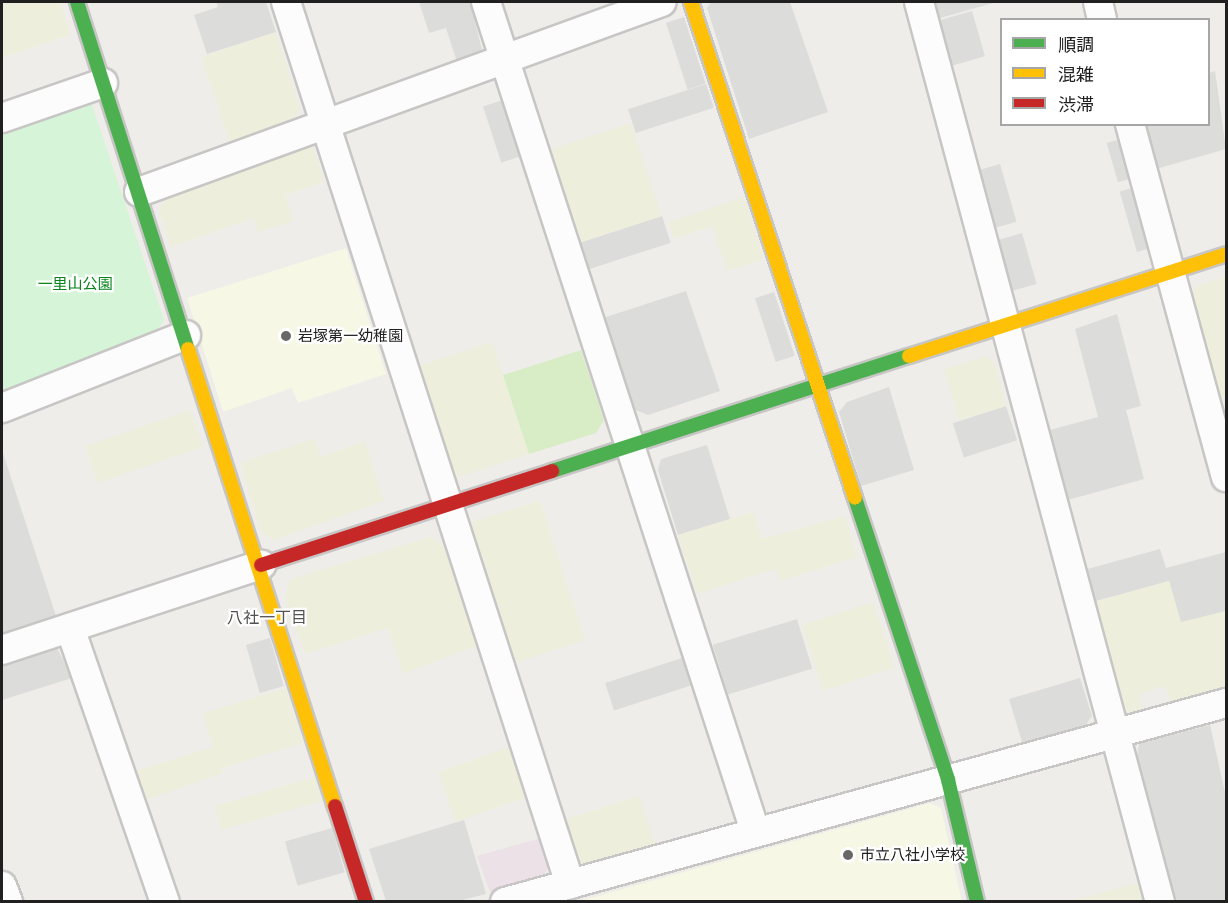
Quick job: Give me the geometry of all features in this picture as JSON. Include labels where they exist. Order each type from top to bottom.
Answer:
[{"type":"street","points":[[77,2],[261,565],[366,902]]},
{"type":"street","points":[[286,2],[570,884]]},
{"type":"street","points":[[486,2],[755,831]]},
{"type":"street","points":[[139,192],[326,126],[504,57],[662,2]]},
{"type":"street","points":[[691,2],[816,387],[948,780],[976,902]]},
{"type":"street","points":[[918,2],[1003,326],[1160,902]]},
{"type":"street","points":[[1098,2],[1102,18]]},
{"type":"street","points":[[2,118],[103,83]]},
{"type":"street","points":[[1131,126],[1227,477]]},
{"type":"street","points":[[2,650],[1227,254]]},
{"type":"street","points":[[2,408],[186,335]]},
{"type":"street","points":[[70,628],[165,902]]},
{"type":"street","points":[[505,902],[755,831],[1227,704]]},
{"type":"street","points":[[2,886],[8,902]]},
{"type":"shaded area","points":[[2,2],[60,2],[71,34],[2,58]]},
{"type":"shaded area","points":[[216,2],[266,2],[276,32],[207,54],[194,15],[218,7]]},
{"type":"shaded area","points":[[419,2],[470,2],[483,54],[457,62],[446,28],[429,33]]},
{"type":"shaded area","points":[[711,2],[790,2],[828,112],[749,139],[707,8]]},
{"type":"shaded area","points":[[928,2],[997,2],[933,20]]},
{"type":"shaded area","points":[[972,11],[985,56],[947,67],[934,22]]},
{"type":"shaded area","points":[[684,17],[706,84],[688,89],[666,23]]},
{"type":"shaded area","points":[[276,32],[300,109],[292,123],[230,144],[201,57]]},
{"type":"shaded area","points":[[1215,71],[1226,149],[1156,169],[1144,126],[1210,126],[1210,73]]},
{"type":"shaded area","points":[[706,84],[714,108],[636,133],[628,109]]},
{"type":"shaded area","points":[[503,100],[521,156],[501,163],[483,106]]},
{"type":"shaded area","points":[[631,123],[661,216],[579,243],[548,150]]},
{"type":"shaded area","points":[[1124,138],[1135,177],[1118,182],[1107,143]]},
{"type":"shaded area","points":[[306,144],[313,148],[324,182],[285,195],[293,221],[259,232],[253,218],[171,247],[159,212],[164,197]]},
{"type":"shaded area","points":[[1000,164],[1017,222],[992,229],[975,171]]},
{"type":"shaded area","points":[[1135,187],[1152,248],[1137,252],[1120,191]]},
{"type":"shaded area","points":[[744,197],[764,259],[727,271],[712,226],[674,239],[669,222]]},
{"type":"shaded area","points":[[662,216],[671,243],[589,269],[580,243]]},
{"type":"shaded area","points":[[1022,233],[1037,284],[1009,292],[994,241]]},
{"type":"shaded area","name":"岩塚第一幼稚園","points":[[346,248],[386,374],[298,403],[292,388],[223,412],[187,298]]},
{"type":"shaded area","points":[[1226,277],[1226,395],[1221,397],[1191,297],[1196,286]]},
{"type":"shaded area","points":[[686,291],[720,391],[648,415],[633,409],[603,318]]},
{"type":"shaded area","points":[[774,292],[795,356],[776,362],[755,298]]},
{"type":"shaded area","points":[[1117,314],[1141,406],[1126,410],[1144,479],[1064,501],[1046,431],[1098,417],[1075,329]]},
{"type":"shaded area","points":[[492,342],[529,454],[455,478],[448,474],[413,368]]},
{"type":"shaded area","points":[[984,356],[994,361],[1006,406],[959,420],[944,370]]},
{"type":"shaded area","points":[[889,387],[914,470],[861,486],[839,412],[847,402]]},
{"type":"shaded area","points":[[1006,406],[1017,440],[964,458],[953,423]]},
{"type":"shaded area","points":[[190,410],[203,447],[98,483],[85,446]]},
{"type":"shaded area","points":[[314,439],[320,457],[365,441],[384,501],[273,540],[261,532],[240,463]]},
{"type":"shaded area","points":[[707,445],[730,519],[678,535],[658,470],[661,459]]},
{"type":"shaded area","points":[[2,450],[56,616],[2,636]]},
{"type":"shaded area","points":[[540,501],[585,640],[512,664],[468,533],[474,521]]},
{"type":"shaded area","points":[[753,512],[763,539],[845,516],[857,557],[780,581],[775,569],[697,594],[678,535]]},
{"type":"shaded area","points":[[431,537],[444,546],[478,645],[403,674],[388,628],[305,654],[285,597],[291,579]]},
{"type":"shaded area","points":[[1160,549],[1166,568],[1226,552],[1226,611],[1181,623],[1169,581],[1093,602],[1084,570]]},
{"type":"shaded area","points":[[1169,581],[1181,622],[1226,611],[1226,687],[1171,703],[1165,686],[1139,694],[1143,711],[1132,714],[1122,707],[1093,602]]},
{"type":"shaded area","points":[[873,602],[894,668],[823,691],[802,625]]},
{"type":"shaded area","points":[[797,619],[812,669],[728,694],[713,645]]},
{"type":"shaded area","points":[[270,638],[284,686],[260,693],[246,645]]},
{"type":"shaded area","points":[[56,646],[72,678],[2,700],[2,663]]},
{"type":"shaded area","points":[[685,657],[694,685],[614,711],[605,683]]},
{"type":"shaded area","points":[[1080,678],[1092,716],[1084,727],[1023,745],[1009,699]]},
{"type":"shaded area","points":[[286,688],[303,743],[222,768],[223,773],[144,801],[135,771],[213,747],[203,713]]},
{"type":"shaded area","points":[[1210,725],[1226,797],[1226,901],[1173,901],[1136,764],[1139,744]]},
{"type":"shaded area","points":[[510,747],[527,797],[455,822],[438,772]]},
{"type":"shaded area","points":[[315,777],[322,801],[222,830],[215,806]]},
{"type":"shaded area","points":[[639,796],[656,847],[583,868],[575,859],[562,820]]},
{"type":"shaded area","name":"市立八社小学校","points":[[930,803],[941,808],[962,902],[576,902]]},
{"type":"shaded area","points":[[464,820],[486,894],[458,901],[386,901],[369,849]]},
{"type":"shaded area","points":[[332,828],[345,872],[298,886],[285,842]]},
{"type":"shaded area","points":[[541,838],[550,864],[544,875],[490,892],[477,856]]},
{"type":"shaded area","points":[[1137,883],[1142,901],[1072,901]]},
{"type":"green space","name":"一里山公園","points":[[79,98],[92,105],[164,320],[157,332],[7,391],[2,389],[2,124]]},
{"type":"green space","points":[[581,350],[604,420],[596,433],[529,454],[503,375]]},
{"type":"traffic: fast","points":[[77,2],[188,349]]},
{"type":"traffic: fast","points":[[552,471],[909,356]]},
{"type":"traffic: fast","points":[[855,498],[948,780],[977,902]]},
{"type":"traffic: slow","points":[[691,2],[855,498]]},
{"type":"traffic: slow","points":[[909,356],[1226,254]]},
{"type":"traffic: slow","points":[[188,349],[335,806]]},
{"type":"traffic: jam","points":[[261,565],[552,471]]},
{"type":"traffic: jam","points":[[335,806],[366,902]]},
{"type":"place","name":"岩塚第一幼稚園","points":[[286,336]]},
{"type":"place","name":"市立八社小学校","points":[[848,855]]},
{"type":"district","name":"八社一丁目","points":[[267,618]]}]
